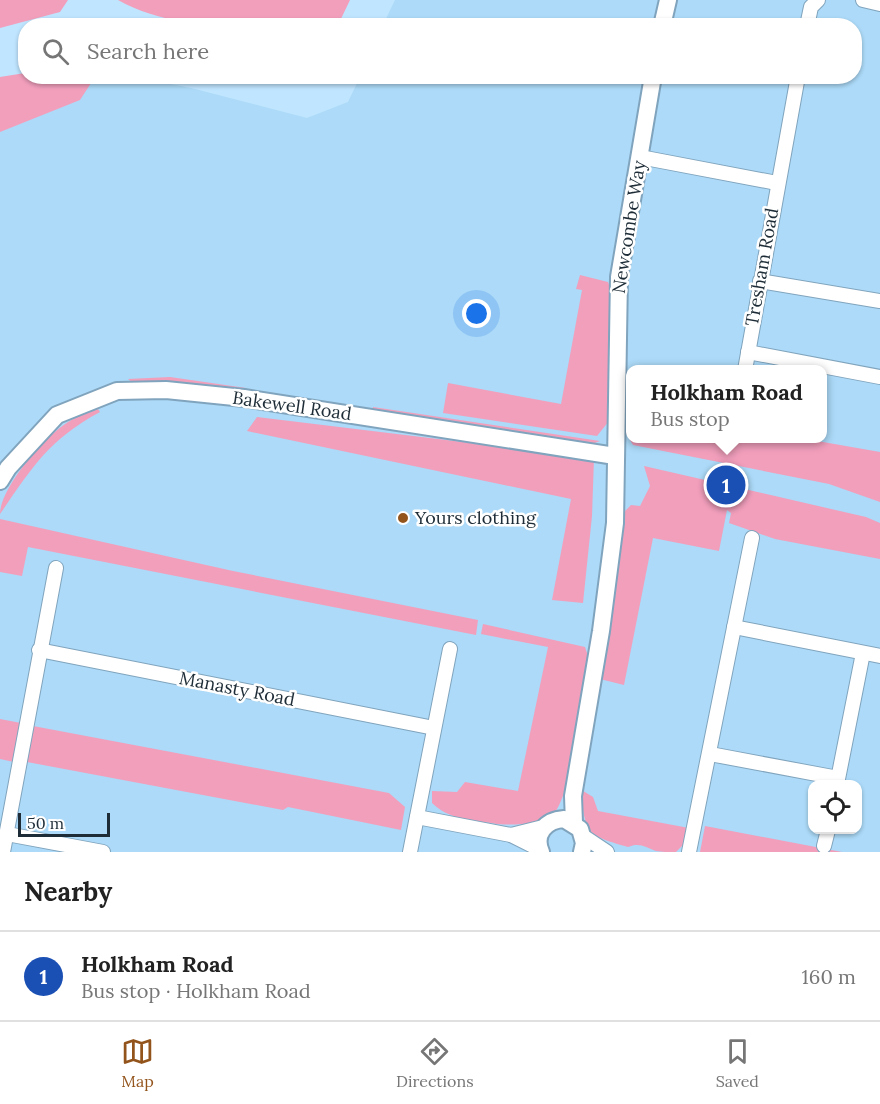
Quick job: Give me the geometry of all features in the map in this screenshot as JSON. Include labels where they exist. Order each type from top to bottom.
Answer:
[{"type":"street","points":[[664,18],[668,0]]},
{"type":"street","points":[[809,18],[812,7],[818,0]]},
{"type":"street","points":[[863,0],[880,4]]},
{"type":"street","name":"Newcombe Way","points":[[573,796],[601,631],[615,523],[619,277],[652,84]]},
{"type":"street","name":"Tresham Road","points":[[746,365],[796,84]]},
{"type":"street","name":"Tresham Road","points":[[640,157],[777,183]]},
{"type":"street","points":[[760,280],[880,301]]},
{"type":"street","name":"Tresham Road","points":[[748,352],[817,365]]},
{"type":"street","name":"Tresham Road","points":[[827,367],[880,377]]},
{"type":"street","name":"Bakewell Road","points":[[0,481],[8,468],[57,414],[117,391],[166,390],[244,398],[615,456]]},
{"type":"street","points":[[689,852],[752,538]]},
{"type":"street","points":[[3,852],[56,568]]},
{"type":"street","points":[[734,627],[880,656]]},
{"type":"street","points":[[410,852],[450,649]]},
{"type":"street","name":"Manasty Road","points":[[39,650],[434,728]]},
{"type":"street","points":[[837,780],[863,653]]},
{"type":"street","points":[[710,754],[832,780]]},
{"type":"street","points":[[540,851],[538,841],[573,796]]},
{"type":"street","points":[[573,796],[580,837]]},
{"type":"street","points":[[417,817],[511,836],[540,851]]},
{"type":"street","points":[[511,836],[550,824],[607,852]]},
{"type":"street","points":[[7,834],[103,852]]},
{"type":"street","points":[[825,846],[827,834]]},
{"type":"shaded area","points":[[0,0],[68,0],[60,12],[38,18],[18,18],[18,23],[0,28]]},
{"type":"shaded area","points":[[118,0],[350,0],[341,18],[166,18],[142,11]]},
{"type":"shaded area","points":[[395,0],[880,0],[880,852],[0,852],[0,85],[18,81],[18,84],[170,84],[307,118],[348,102],[357,84],[862,84],[862,18],[386,18]]},
{"type":"shaded area","points":[[18,74],[18,84],[90,84],[80,100],[0,132],[0,77]]},
{"type":"shaded area","points":[[580,275],[608,282],[612,293],[609,421],[597,436],[443,413],[448,383],[561,404],[582,290],[576,289]]},
{"type":"shaded area","points":[[170,377],[246,388],[241,391],[134,384],[128,379]]},
{"type":"shaded area","points":[[625,404],[626,433],[624,430]]},
{"type":"shaded area","points":[[373,407],[600,441],[592,444],[372,412]]},
{"type":"shaded area","points":[[98,409],[100,412],[67,433],[42,456],[0,514],[7,491],[36,450],[68,422]]},
{"type":"shaded area","points":[[257,417],[594,458],[592,516],[583,603],[552,600],[571,499],[247,431]]},
{"type":"shaded area","points":[[632,443],[827,443],[880,452],[880,502],[829,484]]},
{"type":"shaded area","points":[[644,466],[866,517],[880,523],[880,559],[775,539],[729,523],[731,513],[727,510],[719,551],[653,538],[624,685],[600,679],[613,601],[621,515],[631,505],[640,506],[650,486]]},
{"type":"shaded area","points":[[0,519],[233,571],[478,620],[476,635],[28,547],[22,576],[0,572]]},
{"type":"shaded area","points":[[483,624],[585,647],[590,662],[571,770],[564,792],[558,808],[550,817],[537,822],[505,824],[467,820],[452,816],[432,803],[432,791],[457,792],[465,782],[518,791],[548,647],[481,634]]},
{"type":"shaded area","points":[[0,719],[21,723],[14,762],[0,759]]},
{"type":"shaded area","points":[[33,726],[389,793],[405,807],[401,830],[288,807],[283,810],[27,762]]},
{"type":"shaded area","points":[[580,789],[593,797],[598,811],[689,828],[684,844],[676,852],[660,852],[639,845],[628,847],[602,839],[595,835],[586,824]]},
{"type":"shaded area","points":[[705,826],[842,852],[700,852]]},
{"type":"place","name":"Holkham Road","points":[[726,485]]},
{"type":"place","name":"Yours clothing","points":[[403,518]]}]
